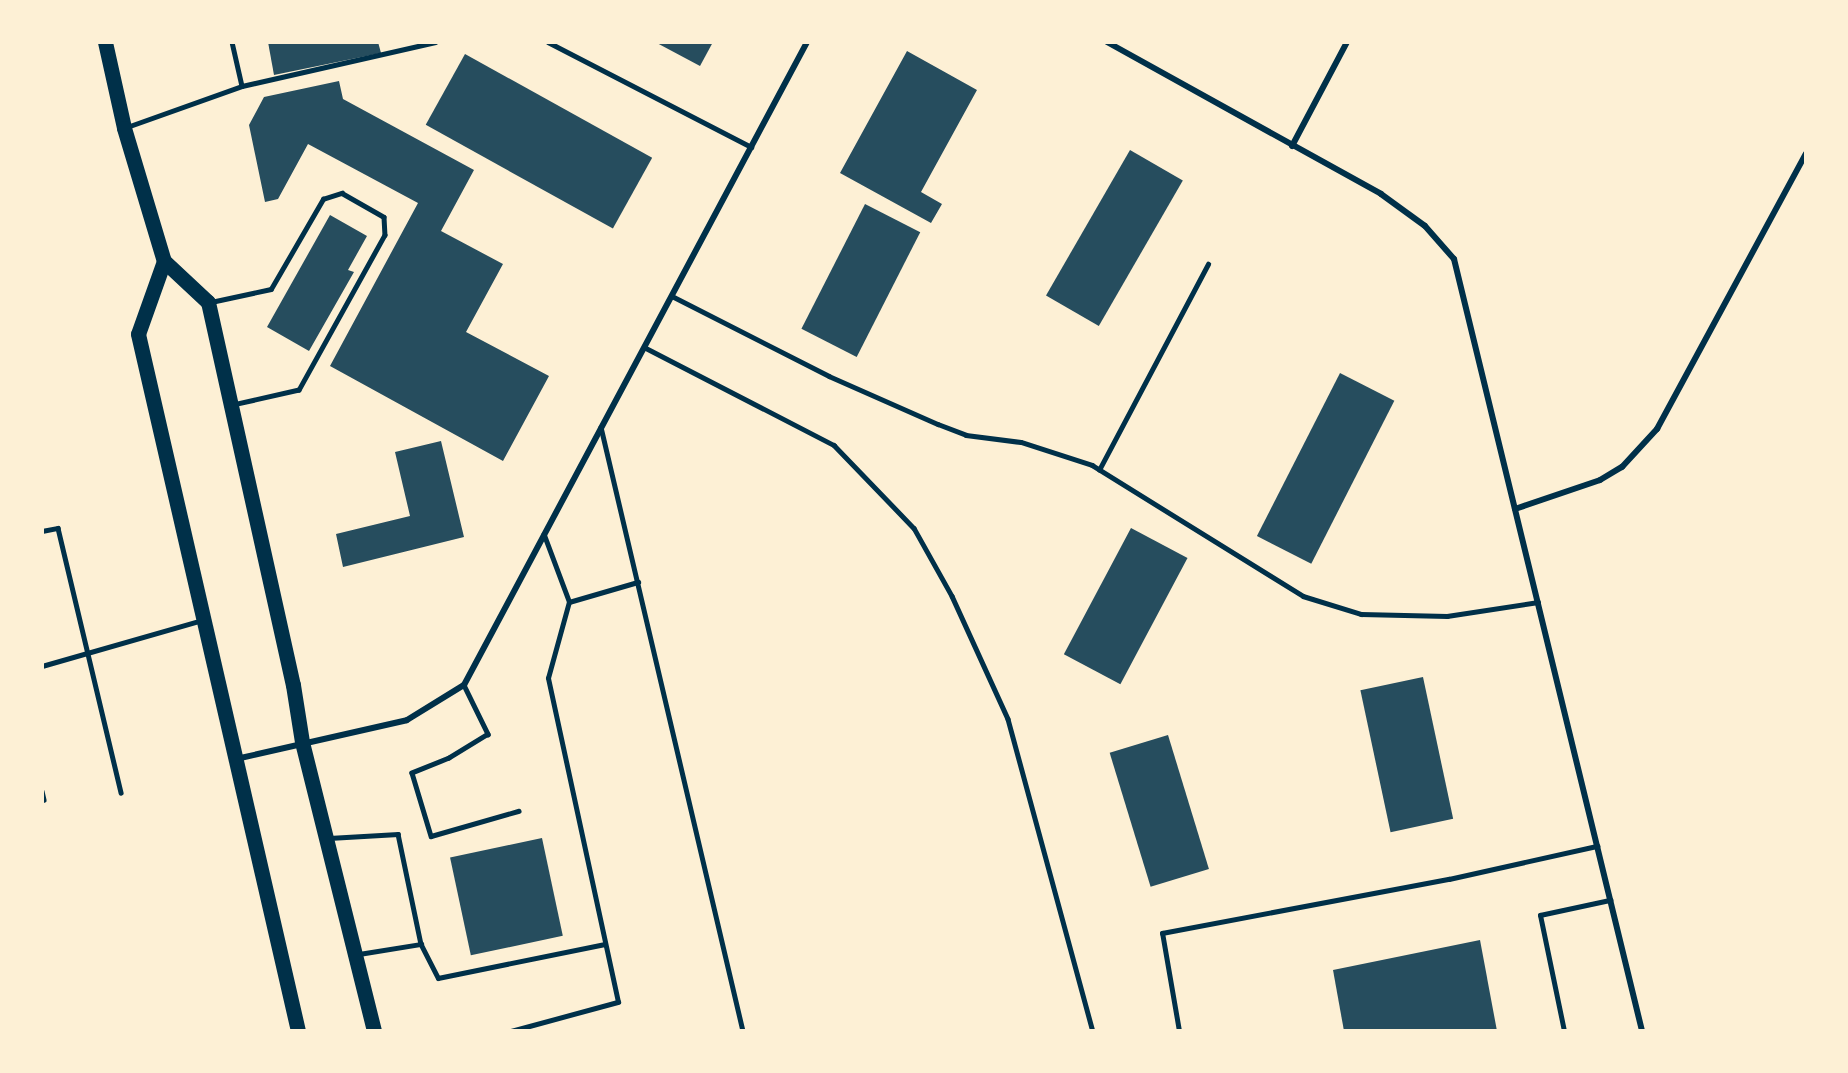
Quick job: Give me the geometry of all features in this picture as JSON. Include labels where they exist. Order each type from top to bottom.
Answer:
[{"type":"main road","points":[[105,42],[124,128],[164,261],[208,302],[232,405],[302,742],[328,838],[374,1031]]},
{"type":"main road","points":[[164,261],[138,334],[298,1031]]},
{"type":"street","points":[[236,759],[302,742],[407,720],[464,685],[807,42]]},
{"type":"street","points":[[1107,42],[1381,194],[1425,226],[1454,260],[1642,1031]]},
{"type":"street","points":[[1292,146],[1347,42]]},
{"type":"street","points":[[1515,509],[1600,480],[1622,467],[1657,429],[1806,154]]},
{"type":"lane","points":[[232,42],[242,86]]},
{"type":"lane","points":[[124,128],[242,86],[435,42]]},
{"type":"lane","points":[[548,42],[751,147]]},
{"type":"lane","points":[[208,302],[271,289],[323,200],[342,193],[384,217],[386,235],[299,390],[232,405]]},
{"type":"lane","points":[[1099,470],[1208,264]]},
{"type":"lane","points":[[672,296],[829,376],[938,424],[966,435],[1021,442],[1099,470],[1303,596],[1361,614],[1447,616],[1538,602]]},
{"type":"lane","points":[[644,346],[834,445],[914,528],[952,596],[1008,719],[1093,1031]]},
{"type":"lane","points":[[601,428],[743,1031]]},
{"type":"lane","points":[[42,531],[58,528],[121,793]]},
{"type":"lane","points":[[512,1031],[618,1002],[548,678],[570,602],[544,535]]},
{"type":"lane","points":[[570,602],[638,582]]},
{"type":"lane","points":[[42,666],[205,620]]},
{"type":"lane","points":[[464,685],[488,734],[449,758],[412,773],[431,836],[518,811]]},
{"type":"lane","points":[[42,792],[44,800]]},
{"type":"lane","points":[[328,838],[398,834],[421,944],[438,978],[605,944]]},
{"type":"lane","points":[[1179,1031],[1162,933],[1449,879],[1597,846]]},
{"type":"lane","points":[[1564,1031],[1540,915],[1610,900]]},
{"type":"lane","points":[[354,954],[421,944]]},
{"type":"building","points":[[268,42],[378,42],[381,53],[274,75]]},
{"type":"building","points":[[655,42],[713,42],[700,66]]},
{"type":"building","points":[[907,51],[977,90],[921,192],[942,204],[931,223],[840,173]]},
{"type":"building","points":[[465,54],[652,158],[613,229],[426,125]]},
{"type":"building","points":[[339,81],[343,99],[474,170],[441,231],[503,264],[466,332],[549,376],[503,461],[330,366],[418,203],[308,144],[278,199],[265,202],[249,125],[264,97]]},
{"type":"building","points":[[1130,150],[1183,180],[1099,326],[1046,295]]},
{"type":"building","points":[[865,204],[920,232],[857,357],[801,329]]},
{"type":"building","points":[[330,215],[367,236],[348,270],[354,272],[309,351],[267,327]]},
{"type":"building","points":[[1340,373],[1394,401],[1311,564],[1257,536]]},
{"type":"building","points":[[441,441],[464,537],[343,567],[336,534],[410,516],[395,452]]},
{"type":"building","points":[[1131,528],[1188,558],[1120,684],[1064,654]]},
{"type":"building","points":[[1423,677],[1453,819],[1391,832],[1360,690]]},
{"type":"building","points":[[1168,735],[1209,869],[1151,887],[1110,753]]},
{"type":"building","points":[[542,838],[563,936],[471,955],[450,858]]},
{"type":"building","points":[[1480,940],[1497,1031],[1344,1031],[1333,970]]}]
